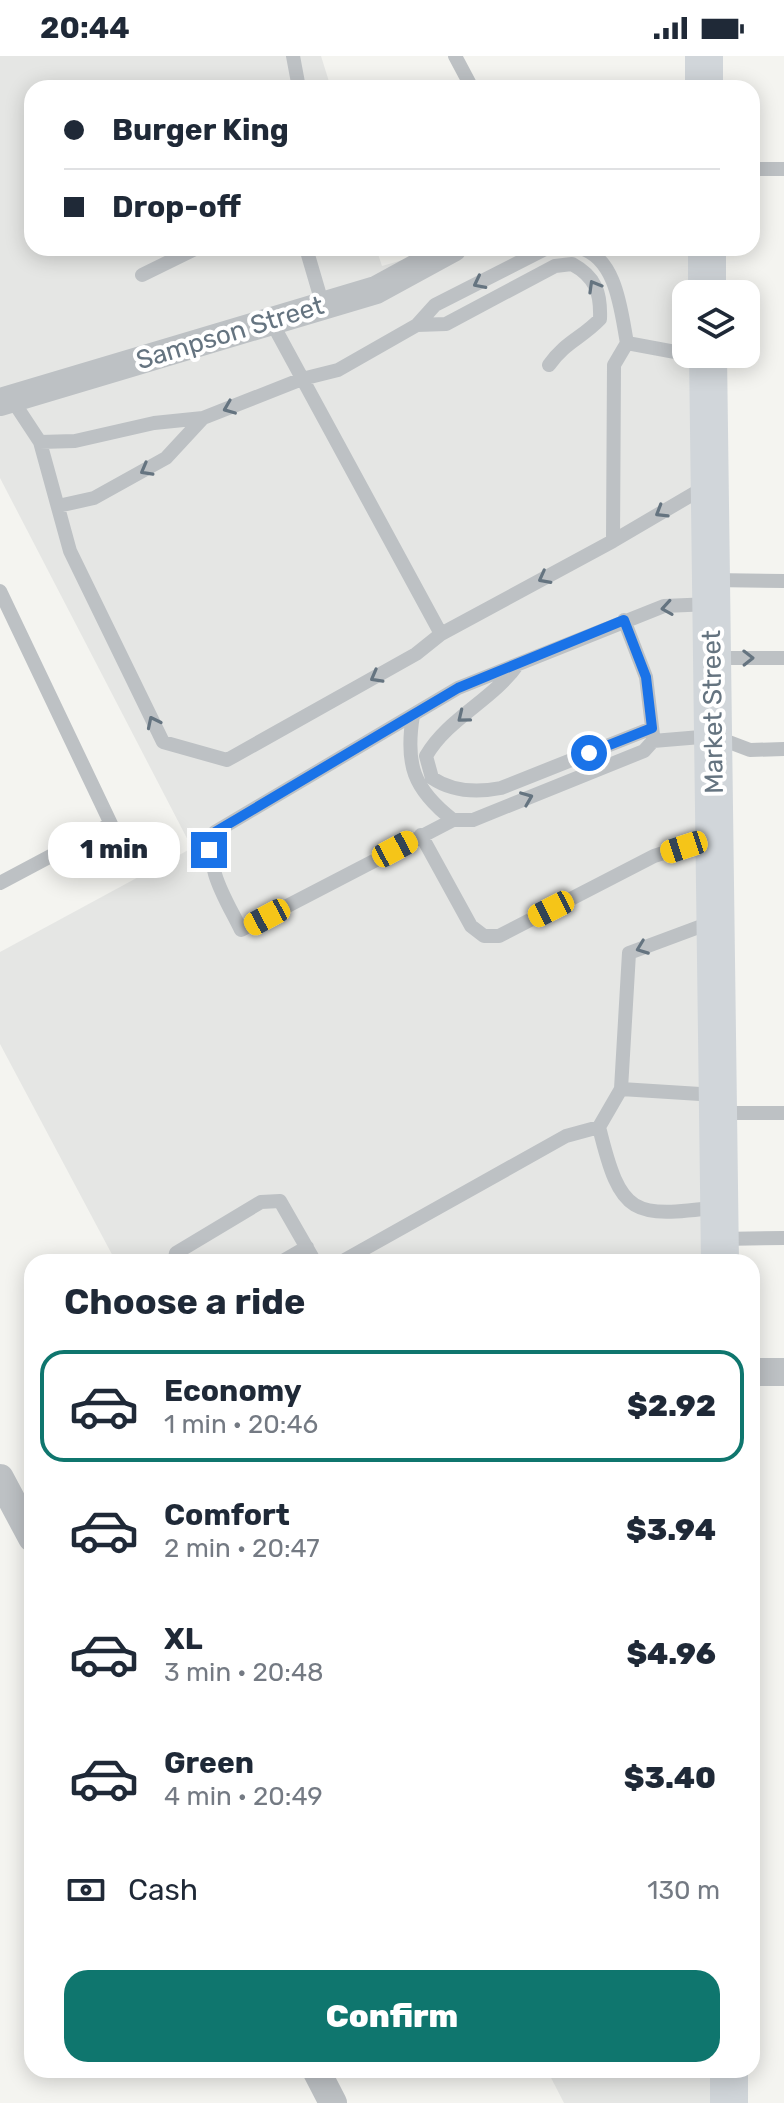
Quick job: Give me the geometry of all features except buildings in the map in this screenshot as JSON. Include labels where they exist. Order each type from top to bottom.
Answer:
[{"type":"main road","points":[[704,56],[704,80]]},
{"type":"main road","points":[[707,256],[707,280]]},
{"type":"main road","name":"Market Street","points":[[698,368],[710,484],[720,1236]]},
{"type":"main road","points":[[729,2078],[729,2103]]},
{"type":"street","name":"Sampson Street","points":[[6,400],[376,290],[438,256]]},
{"type":"street","points":[[760,1372],[784,1372]]},
{"type":"street","points":[[0,1478],[24,1523]]},
{"type":"street","points":[[320,2078],[333,2103]]},
{"type":"lane","points":[[293,56],[298,80]]},
{"type":"lane","points":[[455,56],[468,80]]},
{"type":"lane","points":[[760,169],[784,169]]},
{"type":"lane","points":[[142,275],[181,256]]},
{"type":"lane","points":[[308,256],[323,306]]},
{"type":"lane","points":[[40,442],[75,441],[154,423],[203,418],[302,379],[338,370],[417,325],[435,305],[531,256]]},
{"type":"lane","points":[[591,256],[600,262],[614,283],[627,343],[614,365],[613,541]]},
{"type":"lane","points":[[417,325],[446,324],[555,266],[572,264],[593,279],[601,296],[600,319],[590,330],[563,345],[549,365]]},
{"type":"lane","points":[[271,321],[441,634]]},
{"type":"lane","points":[[627,343],[672,351]]},
{"type":"lane","points":[[6,400],[40,442],[70,551],[163,742],[227,760],[416,654],[441,634],[613,541],[710,484]]},
{"type":"lane","points":[[58,506],[94,498],[166,458],[203,418]]},
{"type":"lane","points":[[624,620],[646,677],[652,734],[644,751],[473,820],[453,820],[241,930],[213,871],[209,850],[215,832],[458,688],[624,620],[664,606],[711,592],[784,581]]},
{"type":"lane","points":[[0,591],[111,824],[0,883]]},
{"type":"lane","points":[[712,658],[784,658]]},
{"type":"lane","points":[[518,663],[504,684],[435,739],[426,756],[432,778],[444,786],[478,792],[501,788],[652,734],[713,736],[750,750],[784,749]]},
{"type":"lane","points":[[413,715],[408,747],[416,780],[432,803],[453,820]]},
{"type":"lane","points":[[421,835],[471,926],[484,936],[499,936],[654,856],[714,837]]},
{"type":"lane","points":[[715,920],[629,953],[621,1089],[599,1127],[609,1168],[631,1204],[645,1212],[669,1213],[720,1236],[784,1238]]},
{"type":"lane","points":[[621,1089],[784,1113]]},
{"type":"lane","points":[[355,1254],[566,1136],[599,1127]]},
{"type":"lane","points":[[176,1254],[261,1202],[280,1201],[311,1254]]},
{"type":"lane","points":[[295,1254],[307,1247]]},
{"type":"shaded area","points":[[0,56],[321,56],[328,80],[24,80],[24,256],[379,256],[382,266],[416,256],[692,256],[693,280],[672,280],[672,368],[694,368],[705,1254],[112,1254],[0,1044],[0,952],[192,848],[0,478]]},
{"type":"shaded area","points":[[551,2078],[716,2078],[716,2103],[564,2103]]},
{"type":"route","points":[[209,850],[215,832],[458,688],[624,620],[646,677],[652,728],[589,753]]}]
